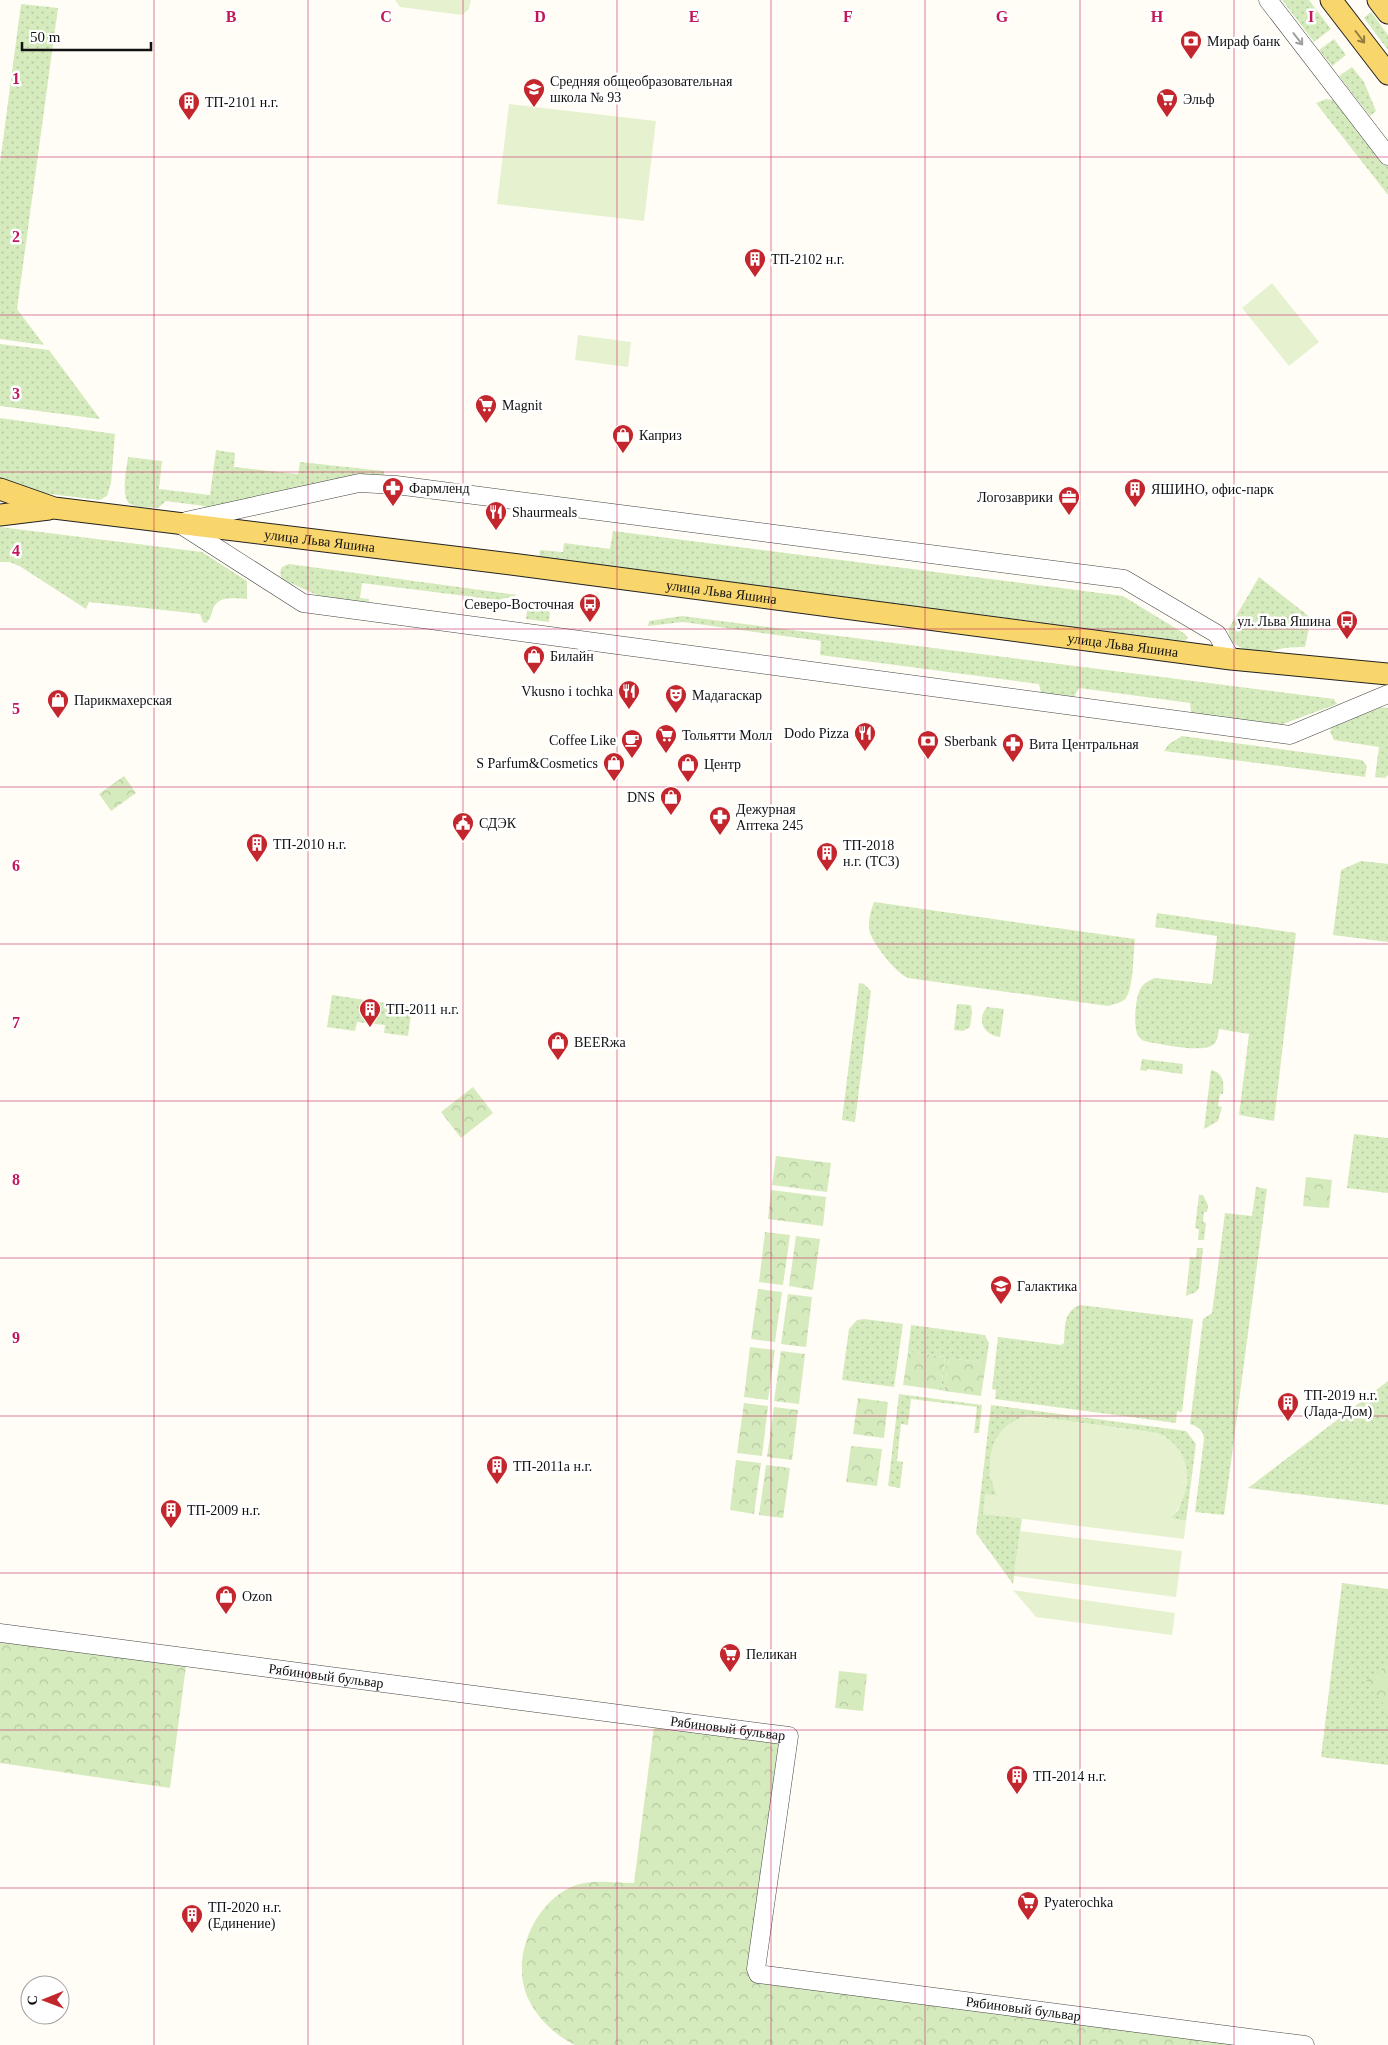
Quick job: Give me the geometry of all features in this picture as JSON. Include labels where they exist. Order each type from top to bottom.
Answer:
[{"type":"main road","points":[[1331,0],[1388,74]]},
{"type":"main road","points":[[1378,0],[1388,13]]},
{"type":"main road","name":"улица Льва Яшина","points":[[0,489],[54,508],[538,568],[1231,659],[1388,674]]},
{"type":"main road","name":"улица Льва Яшина","points":[[0,515],[54,508]]},
{"type":"street","points":[[1268,0],[1388,156]]},
{"type":"street","points":[[177,523],[359,483],[396,484],[1124,579],[1217,634],[1231,659]]},
{"type":"street","points":[[177,523],[303,603],[1290,736],[1388,694]]},
{"type":"street","name":"Рябиновый бульвар","points":[[0,1633],[789,1736],[756,1970],[758,1974],[1305,2045]]},
{"type":"green space","points":[[395,0],[471,0],[469,9],[462,15],[400,7]]},
{"type":"green space","points":[[1282,0],[1309,0],[1331,29],[1314,42]]},
{"type":"green space","points":[[21,4],[58,8],[17,309],[44,345],[0,339],[0,163]]},
{"type":"green space","points":[[1371,12],[1388,35],[1388,50],[1364,18]]},
{"type":"green space","points":[[1334,39],[1346,55],[1332,66],[1319,50]]},
{"type":"green space","points":[[1352,67],[1364,82],[1376,111],[1370,116],[1339,76]]},
{"type":"green space","points":[[1326,99],[1340,101],[1388,167],[1388,195],[1316,103]]},
{"type":"green space","points":[[509,104],[656,121],[644,221],[497,204]]},
{"type":"green space","points":[[1272,283],[1319,342],[1289,366],[1242,308]]},
{"type":"green space","points":[[578,335],[631,342],[628,367],[575,360]]},
{"type":"green space","points":[[0,344],[49,350],[100,419],[0,406]]},
{"type":"green space","points":[[0,418],[115,434],[111,483],[107,496],[100,500],[0,488]]},
{"type":"green space","points":[[216,450],[235,453],[234,467],[298,474],[300,462],[384,471],[384,476],[208,512],[204,506],[166,501],[158,508],[143,507],[130,504],[127,500],[125,489],[128,457],[162,461],[159,489],[210,495]]},
{"type":"green space","points":[[0,527],[202,552],[247,581],[247,599],[230,598],[221,600],[214,607],[210,619],[206,623],[203,622],[200,614],[89,602],[86,609],[21,567],[10,562],[0,562]]},
{"type":"green space","points":[[613,531],[1123,596],[1185,634],[1188,638],[1184,641],[539,557],[540,550],[563,552],[564,543],[610,549]]},
{"type":"green space","points":[[289,564],[518,595],[498,600],[362,583],[360,598],[369,599],[369,606],[343,607],[284,580],[280,574],[281,570]]},
{"type":"green space","points":[[1259,577],[1311,618],[1305,647],[1258,652],[1240,647],[1231,640],[1229,628]]},
{"type":"green space","points":[[528,602],[550,612],[549,622],[526,619]]},
{"type":"green space","points":[[682,616],[1334,699],[1337,704],[1272,728],[1192,718],[1190,703],[1079,688],[1073,699],[1041,693],[1039,684],[820,655],[821,641],[683,622],[648,626],[649,621]]},
{"type":"green space","points":[[1380,707],[1388,708],[1388,775],[1385,778],[1375,777],[1379,747],[1334,740],[1330,732],[1332,727]]},
{"type":"green space","points":[[1182,736],[1362,760],[1367,766],[1365,777],[1164,751],[1169,744]]},
{"type":"green space","points":[[124,776],[136,793],[111,811],[99,794]]},
{"type":"green space","points":[[1361,861],[1388,864],[1388,942],[1333,935],[1341,870]]},
{"type":"green space","points":[[874,902],[1135,939],[1129,993],[1122,1001],[1108,1006],[908,978],[886,958],[870,933],[869,921]]},
{"type":"green space","points":[[1157,913],[1296,933],[1274,1121],[1239,1115],[1249,1034],[1219,1029],[1214,1044],[1201,1048],[1182,1048],[1148,1042],[1138,1036],[1135,1018],[1136,1003],[1142,986],[1147,982],[1155,978],[1212,984],[1217,936],[1155,927]]},
{"type":"green space","points":[[859,983],[864,984],[871,991],[855,1122],[842,1120]]},
{"type":"green space","points":[[332,995],[412,1007],[408,1036],[384,1033],[385,1025],[357,1022],[355,1031],[327,1027]]},
{"type":"green space","points":[[957,1004],[971,1005],[970,1027],[963,1031],[954,1030]]},
{"type":"green space","points":[[987,1007],[1004,1009],[1000,1037],[994,1036],[983,1026],[982,1017]]},
{"type":"green space","points":[[1142,1059],[1183,1064],[1182,1074],[1147,1069],[1147,1071],[1140,1070]]},
{"type":"green space","points":[[1211,1070],[1218,1073],[1222,1079],[1223,1094],[1220,1094],[1218,1106],[1222,1107],[1218,1121],[1204,1129]]},
{"type":"green space","points":[[473,1087],[493,1113],[461,1138],[441,1112]]},
{"type":"green space","points":[[1354,1134],[1388,1138],[1388,1193],[1347,1188]]},
{"type":"green space","points":[[776,1156],[831,1163],[827,1192],[772,1185]]},
{"type":"green space","points":[[1306,1177],[1332,1180],[1329,1208],[1303,1206]]},
{"type":"green space","points":[[1256,1187],[1267,1189],[1224,1515],[1195,1512],[1204,1439],[1200,1429],[1190,1424],[1203,1319],[1212,1313],[1225,1213],[1252,1216]]},
{"type":"green space","points":[[771,1190],[826,1197],[823,1226],[768,1219]]},
{"type":"green space","points":[[1199,1195],[1203,1195],[1208,1205],[1207,1212],[1204,1212],[1203,1222],[1206,1223],[1204,1240],[1198,1240],[1199,1229],[1195,1228]]},
{"type":"green space","points":[[765,1232],[790,1235],[783,1285],[759,1282]]},
{"type":"green space","points":[[796,1236],[820,1239],[813,1290],[789,1286]]},
{"type":"green space","points":[[1197,1248],[1203,1248],[1199,1288],[1196,1292],[1186,1296],[1190,1257],[1196,1258]]},
{"type":"green space","points":[[758,1289],[782,1292],[775,1342],[751,1339]]},
{"type":"green space","points":[[788,1294],[812,1297],[806,1347],[781,1344]]},
{"type":"green space","points":[[1080,1305],[1193,1319],[1182,1412],[1177,1411],[1176,1423],[995,1399],[996,1390],[992,1389],[998,1337],[1061,1345],[1064,1343],[1065,1326],[1070,1311]]},
{"type":"green space","points":[[864,1319],[903,1324],[894,1387],[842,1380],[849,1329],[857,1320]]},
{"type":"green space","points":[[911,1325],[985,1335],[989,1343],[986,1363],[949,1358],[944,1391],[941,1390],[945,1357],[908,1352]]},
{"type":"green space","points":[[750,1347],[775,1350],[768,1400],[744,1397]]},
{"type":"green space","points":[[781,1351],[805,1354],[799,1404],[774,1401]]},
{"type":"green space","points":[[908,1352],[945,1357],[941,1390],[903,1385]]},
{"type":"green space","points":[[949,1358],[986,1363],[981,1396],[944,1391]]},
{"type":"green space","points":[[1388,1381],[1388,1505],[1248,1488]]},
{"type":"green space","points":[[899,1394],[982,1405],[979,1433],[974,1433],[977,1407],[911,1399],[908,1425],[901,1424],[897,1461],[903,1462],[900,1488],[888,1486]]},
{"type":"green space","points":[[858,1398],[888,1402],[884,1438],[853,1434]]},
{"type":"green space","points":[[744,1403],[768,1406],[762,1456],[737,1453]]},
{"type":"green space","points":[[991,1405],[1186,1431],[1196,1444],[1186,1521],[1170,1518],[1178,1510],[1186,1489],[1166,1437],[1156,1433],[1030,1416],[1020,1418],[990,1475],[998,1496],[984,1514],[1022,1518],[1013,1584],[976,1533]]},
{"type":"green space","points":[[774,1407],[798,1410],[792,1460],[767,1457]]},
{"type":"green space","points":[[1030,1416],[1156,1433],[1169,1439],[1178,1448],[1184,1459],[1187,1471],[1184,1496],[1170,1518],[1186,1521],[1184,1539],[983,1514],[985,1494],[997,1495],[992,1483],[990,1458],[998,1435],[1016,1420]]},
{"type":"green space","points":[[851,1446],[882,1449],[877,1486],[846,1482]]},
{"type":"green space","points":[[736,1460],[761,1463],[754,1514],[730,1510]]},
{"type":"green space","points":[[766,1465],[790,1468],[783,1518],[759,1515]]},
{"type":"green space","points":[[1020,1531],[1182,1551],[1176,1597],[1014,1576]]},
{"type":"green space","points":[[1342,1583],[1388,1589],[1388,1765],[1321,1757]]},
{"type":"green space","points":[[1013,1590],[1175,1613],[1172,1635],[1036,1617]]},
{"type":"green space","points":[[0,1633],[187,1658],[170,1788],[0,1763]]},
{"type":"green space","points":[[1388,1664],[1388,1710],[1366,1681]]},
{"type":"green space","points":[[839,1671],[867,1674],[863,1711],[835,1708]]},
{"type":"green space","points":[[655,1718],[789,1736],[756,1969],[1305,2045],[575,2045],[550,2028],[531,2004],[524,1988],[523,1953],[528,1935],[537,1919],[547,1905],[561,1893],[576,1885],[590,1882],[634,1883]]},
{"type":"place","name":"Мираф банк","points":[[1191,60]]},
{"type":"place","name":"Средняя общеобразовательная школа № 93","points":[[534,108]]},
{"type":"place","name":"Эльф","points":[[1167,118]]},
{"type":"place","name":"ТП-2101 н.г.","points":[[189,121]]},
{"type":"place","name":"ТП-2102 н.г.","points":[[755,278]]},
{"type":"place","name":"Magnit","points":[[486,424]]},
{"type":"place","name":"Каприз","points":[[623,454]]},
{"type":"place","name":"Фармленд","points":[[393,507]]},
{"type":"place","name":"ЯШИНО, офис-парк","points":[[1135,508]]},
{"type":"place","name":"Логозаврики","points":[[1069,516]]},
{"type":"place","name":"Shaurmeals","points":[[496,531]]},
{"type":"place","name":"Северо-Восточная","points":[[590,623]]},
{"type":"place","name":"ул. Льва Яшина","points":[[1347,640]]},
{"type":"place","name":"Билайн","points":[[534,675]]},
{"type":"place","name":"Vkusno i tochka","points":[[629,710]]},
{"type":"place","name":"Мадагаскар","points":[[676,714]]},
{"type":"place","name":"Парикмахерская","points":[[58,719]]},
{"type":"place","name":"Dodo Pizza","points":[[865,752]]},
{"type":"place","name":"Тольятти Молл","points":[[666,754]]},
{"type":"place","name":"Coffee Like","points":[[632,759]]},
{"type":"place","name":"Sberbank","points":[[928,760]]},
{"type":"place","name":"Вита Центральная","points":[[1013,763]]},
{"type":"place","name":"S Parfum&Cosmetics","points":[[614,782]]},
{"type":"place","name":"Центр","points":[[688,783]]},
{"type":"place","name":"DNS","points":[[671,816]]},
{"type":"place","name":"Дежурная Аптека 245","points":[[720,836]]},
{"type":"place","name":"СДЭК","points":[[463,842]]},
{"type":"place","name":"ТП-2010 н.г.","points":[[257,863]]},
{"type":"place","name":"ТП-2018 н.г. (ТСЗ)","points":[[827,872]]},
{"type":"place","name":"ТП-2011 н.г.","points":[[370,1028]]},
{"type":"place","name":"BEERжа","points":[[558,1061]]},
{"type":"place","name":"Галактика","points":[[1001,1305]]},
{"type":"place","name":"ТП-2019 н.г. (Лада-Дом)","points":[[1288,1422]]},
{"type":"place","name":"ТП-2011а н.г.","points":[[497,1485]]},
{"type":"place","name":"ТП-2009 н.г.","points":[[171,1529]]},
{"type":"place","name":"Ozon","points":[[226,1615]]},
{"type":"place","name":"Пеликан","points":[[730,1673]]},
{"type":"place","name":"ТП-2014 н.г.","points":[[1017,1795]]},
{"type":"place","name":"Pyaterochka","points":[[1028,1921]]},
{"type":"place","name":"ТП-2020 н.г. (Единение)","points":[[192,1934]]}]
